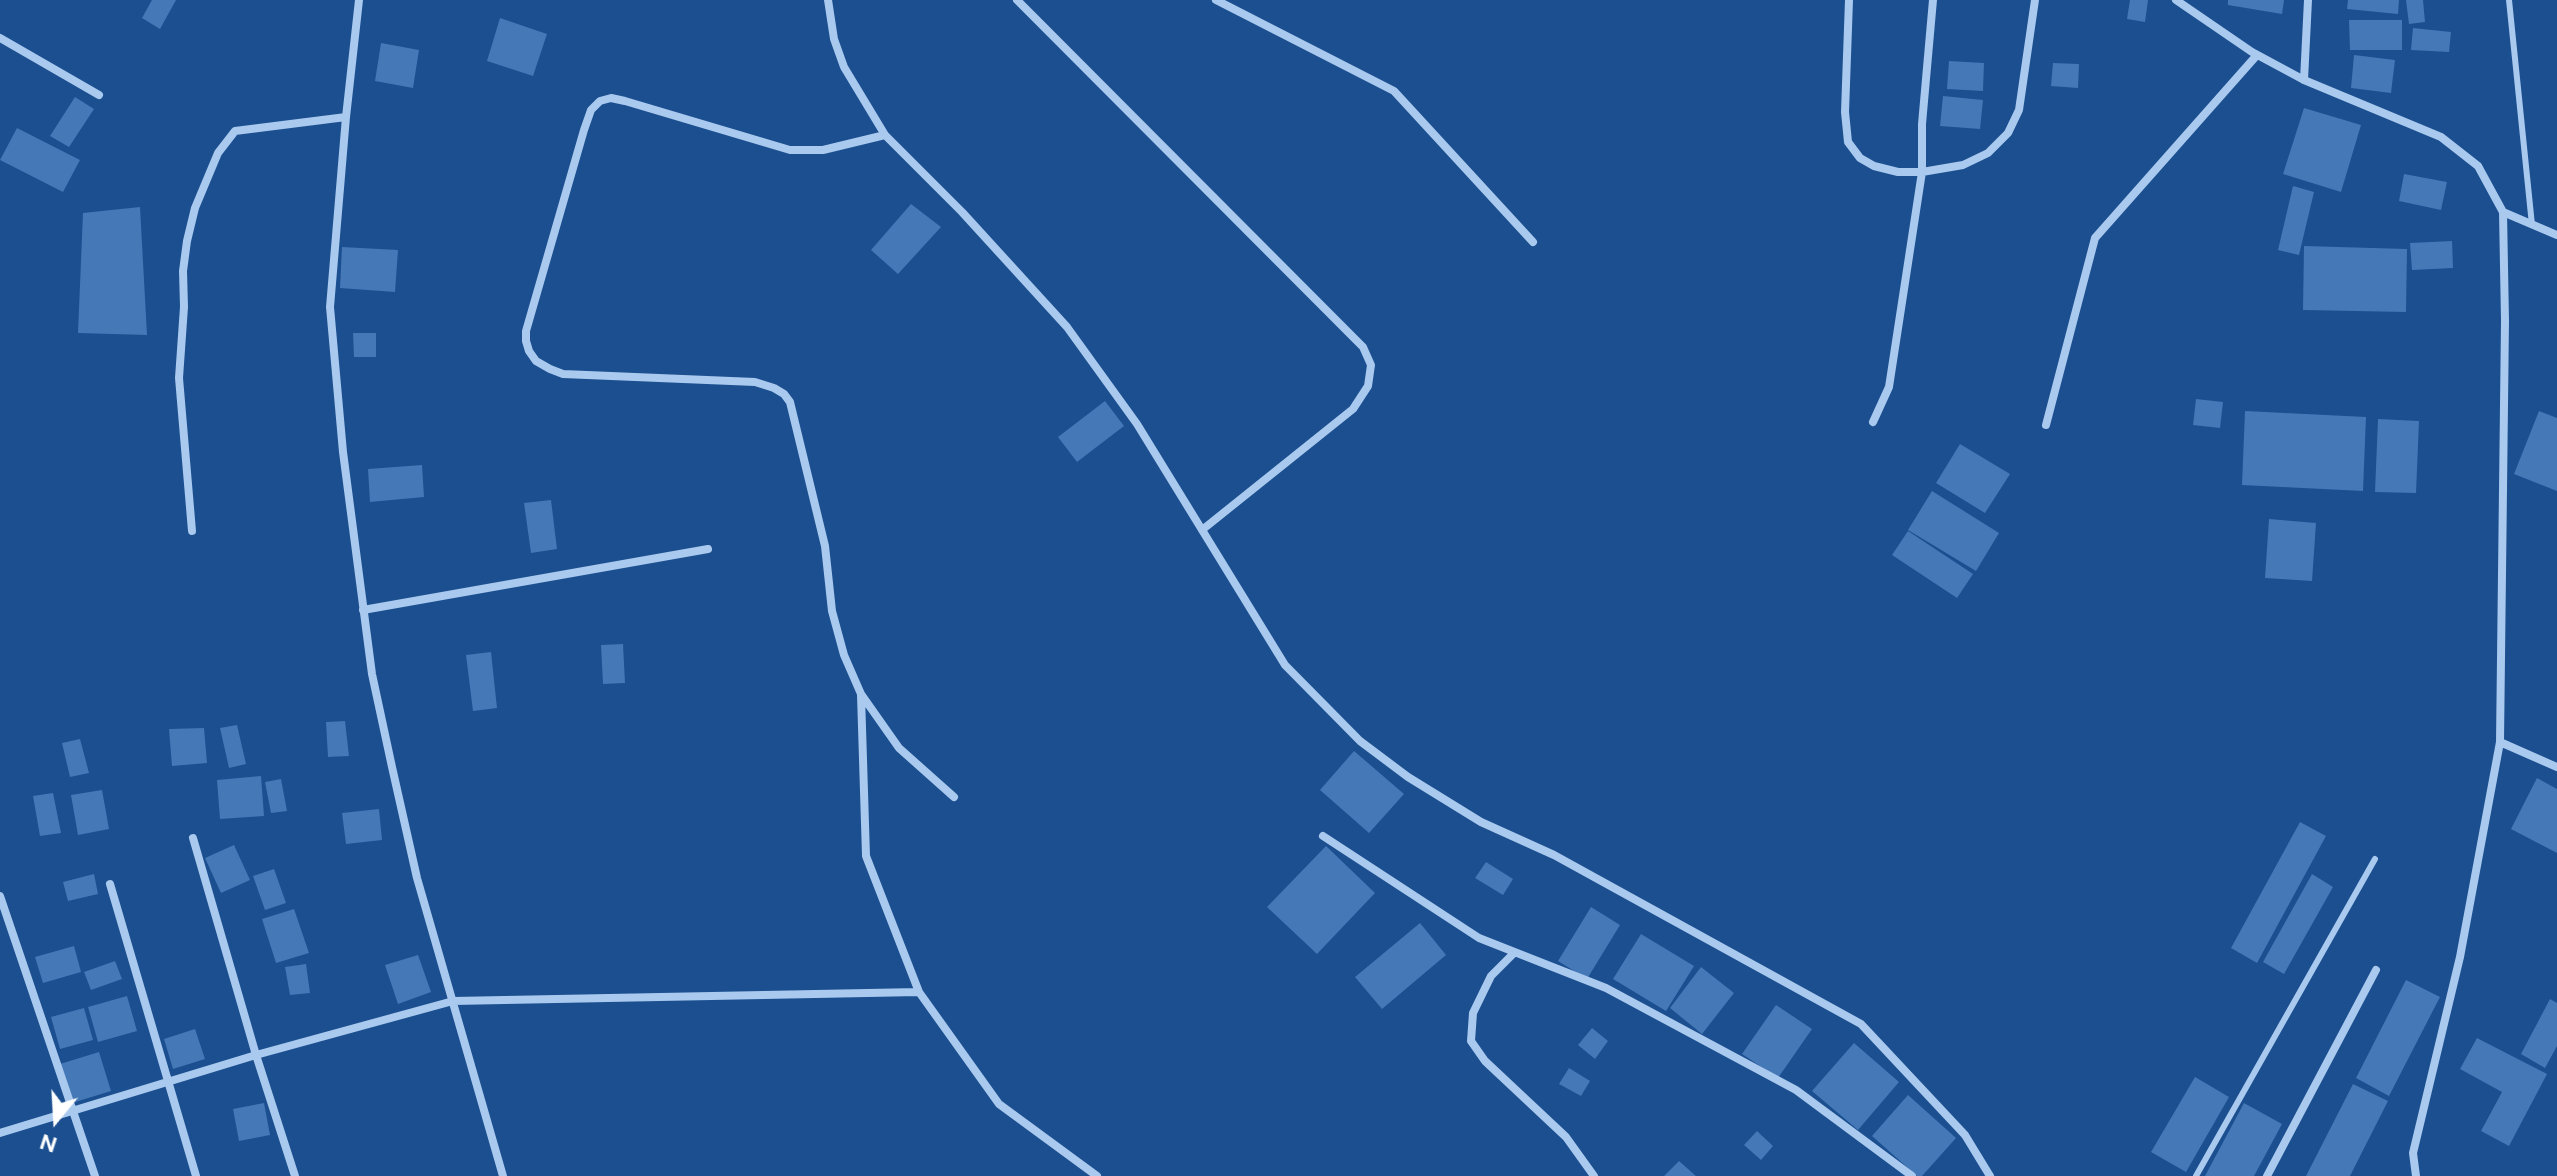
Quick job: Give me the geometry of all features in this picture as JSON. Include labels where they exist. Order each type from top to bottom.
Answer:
[{"type":"street","points":[[359,0],[330,307],[343,452],[372,674],[392,767],[417,878],[503,1176]]},
{"type":"street","points":[[828,0],[834,39],[844,67],[885,135],[962,212],[1067,327],[1137,424],[1285,665],[1360,741],[1408,777],[1481,822],[1554,855],[1861,1024],[1965,1135],[1990,1176]]},
{"type":"street","points":[[1017,0],[1363,347],[1371,365],[1368,386],[1353,409],[1202,530]]},
{"type":"street","points":[[1216,0],[1394,91],[1533,242]]},
{"type":"street","points":[[1849,0],[1845,112],[1848,142],[1860,158],[1874,166],[1898,172],[1922,172],[1963,165],[1988,153],[2008,133],[2019,110],[2035,0]]},
{"type":"street","points":[[1873,422],[1889,387],[1922,172],[1922,124],[1933,0]]},
{"type":"street","points":[[2176,0],[2257,55],[2304,80],[2441,137],[2478,166],[2503,212],[2505,321],[2500,742],[2460,957],[2413,1153],[2416,1176]]},
{"type":"street","points":[[2304,80],[2308,0]]},
{"type":"street","points":[[0,38],[99,95]]},
{"type":"street","points":[[2046,425],[2095,238],[2257,55]]},
{"type":"street","points":[[885,135],[823,150],[790,150],[625,101],[611,98],[600,101],[587,120],[526,331],[529,351],[536,361],[563,374],[755,382],[784,394],[790,402],[825,546],[832,611],[844,655],[861,694],[899,748],[954,797]]},
{"type":"street","points":[[192,531],[179,378],[183,271],[195,208],[218,153],[235,131],[346,117]]},
{"type":"street","points":[[2503,212],[2557,235]]},
{"type":"street","points":[[363,610],[708,549]]},
{"type":"street","points":[[861,694],[866,856],[919,992],[999,1104],[1097,1176]]},
{"type":"street","points":[[2500,742],[2557,767]]},
{"type":"street","points":[[1323,836],[1479,938],[1513,954],[1606,988],[1796,1090],[1912,1176]]},
{"type":"street","points":[[193,838],[295,1176]]},
{"type":"street","points":[[110,884],[196,1176]]},
{"type":"street","points":[[0,896],[95,1176]]},
{"type":"street","points":[[1513,954],[1491,976],[1473,1013],[1471,1041],[1485,1061],[1566,1137],[1594,1176]]},
{"type":"street","points":[[2267,1176],[2376,970]]},
{"type":"street","points":[[0,1133],[256,1055],[453,1001],[919,992]]},
{"type":"lane","points":[[2509,0],[2532,225]]},
{"type":"lane","points":[[2196,1176],[2375,859]]},
{"type":"building","points":[[152,0],[176,0],[160,29],[142,18]]},
{"type":"building","points":[[2130,0],[2148,0],[2145,22],[2127,19]]},
{"type":"building","points":[[2228,0],[2284,0],[2282,14],[2228,5]]},
{"type":"building","points":[[2348,0],[2399,0],[2398,14],[2347,9]]},
{"type":"building","points":[[2406,0],[2423,0],[2425,22],[2409,24]]},
{"type":"building","points":[[500,18],[547,34],[533,76],[487,61]]},
{"type":"building","points":[[2349,20],[2402,20],[2402,50],[2350,50]]},
{"type":"building","points":[[2413,28],[2451,32],[2449,52],[2411,50]]},
{"type":"building","points":[[381,43],[419,50],[413,88],[375,81]]},
{"type":"building","points":[[2354,55],[2395,60],[2391,93],[2351,88]]},
{"type":"building","points":[[1949,61],[1984,63],[1983,91],[1947,89]]},
{"type":"building","points":[[2053,63],[2079,64],[2078,88],[2051,86]]},
{"type":"building","points":[[1943,96],[1983,100],[1980,129],[1940,126]]},
{"type":"building","points":[[75,97],[94,109],[69,147],[50,136]]},
{"type":"building","points":[[2304,108],[2361,125],[2341,192],[2283,174]]},
{"type":"building","points":[[17,128],[80,160],[63,192],[0,160]]},
{"type":"building","points":[[2404,174],[2447,182],[2441,210],[2399,201]]},
{"type":"building","points":[[2293,186],[2314,192],[2299,255],[2278,250]]},
{"type":"building","points":[[911,204],[941,227],[898,274],[871,250]]},
{"type":"building","points":[[140,207],[147,335],[78,333],[83,213]]},
{"type":"building","points":[[2452,241],[2453,268],[2412,270],[2410,243]]},
{"type":"building","points":[[2304,246],[2407,249],[2406,312],[2303,310]]},
{"type":"building","points":[[342,247],[398,250],[395,292],[340,288]]},
{"type":"building","points":[[353,333],[376,333],[376,357],[354,357]]},
{"type":"building","points":[[2196,399],[2223,402],[2220,428],[2193,425]]},
{"type":"building","points":[[1105,401],[1124,426],[1077,462],[1058,437]]},
{"type":"building","points":[[2245,411],[2366,417],[2363,491],[2242,485]]},
{"type":"building","points":[[2539,411],[2557,418],[2557,491],[2514,474]]},
{"type":"building","points":[[2378,419],[2419,421],[2416,493],[2375,492]]},
{"type":"building","points":[[1960,444],[2010,474],[1985,513],[1936,483]]},
{"type":"building","points":[[422,465],[424,497],[370,502],[368,469]]},
{"type":"building","points":[[1932,491],[1999,533],[1976,571],[1908,530]]},
{"type":"building","points":[[551,500],[557,549],[531,553],[524,503]]},
{"type":"building","points":[[2269,519],[2316,523],[2312,581],[2265,578]]},
{"type":"building","points":[[1908,531],[1973,574],[1957,598],[1892,555]]},
{"type":"building","points":[[623,644],[625,683],[603,684],[601,645]]},
{"type":"building","points":[[491,652],[497,708],[473,711],[466,655]]},
{"type":"building","points":[[345,721],[349,756],[328,757],[326,722]]},
{"type":"building","points":[[237,725],[246,764],[229,768],[220,728]]},
{"type":"building","points":[[204,728],[207,763],[172,766],[169,729]]},
{"type":"building","points":[[80,739],[89,773],[70,777],[62,743]]},
{"type":"building","points":[[1354,751],[1404,794],[1369,833],[1320,790]]},
{"type":"building","points":[[261,776],[264,816],[220,819],[217,780]]},
{"type":"building","points":[[2537,778],[2557,789],[2557,853],[2511,829]]},
{"type":"building","points":[[281,779],[287,811],[271,813],[265,782]]},
{"type":"building","points":[[102,790],[109,829],[78,835],[71,795]]},
{"type":"building","points":[[53,793],[61,833],[40,836],[33,796]]},
{"type":"building","points":[[379,809],[382,840],[346,844],[342,813]]},
{"type":"building","points":[[2300,822],[2326,836],[2257,963],[2231,948]]},
{"type":"building","points":[[234,845],[250,880],[221,893],[205,858]]},
{"type":"building","points":[[1326,846],[1375,893],[1317,954],[1267,907]]},
{"type":"building","points":[[1486,862],[1513,879],[1503,895],[1475,878]]},
{"type":"building","points":[[274,869],[286,903],[265,910],[253,876]]},
{"type":"building","points":[[94,874],[98,894],[68,901],[63,882]]},
{"type":"building","points":[[2312,874],[2333,887],[2284,974],[2263,962]]},
{"type":"building","points":[[1591,907],[1620,925],[1587,979],[1558,961]]},
{"type":"building","points":[[294,909],[309,953],[276,963],[262,919]]},
{"type":"building","points":[[1420,923],[1446,955],[1382,1009],[1355,977]]},
{"type":"building","points":[[1641,934],[1694,966],[1666,1011],[1613,979]]},
{"type":"building","points":[[74,946],[81,972],[43,983],[35,957]]},
{"type":"building","points":[[418,955],[431,992],[398,1004],[385,965]]},
{"type":"building","points":[[115,961],[122,979],[91,990],[84,972]]},
{"type":"building","points":[[306,964],[310,993],[290,995],[285,967]]},
{"type":"building","points":[[1701,967],[1734,993],[1702,1034],[1670,1008]]},
{"type":"building","points":[[2406,980],[2440,997],[2389,1096],[2356,1078]]},
{"type":"building","points":[[127,996],[137,1031],[98,1042],[88,1007]]},
{"type":"building","points":[[2550,999],[2557,1003],[2557,1046],[2545,1068],[2521,1054]]},
{"type":"building","points":[[1776,1005],[1812,1029],[1778,1078],[1742,1054]]},
{"type":"building","points":[[84,1008],[93,1040],[60,1049],[51,1017]]},
{"type":"building","points":[[1592,1028],[1608,1041],[1595,1059],[1578,1045]]},
{"type":"building","points":[[195,1029],[205,1059],[173,1069],[164,1039]]},
{"type":"building","points":[[2477,1038],[2547,1074],[2509,1146],[2481,1131],[2502,1092],[2460,1069]]},
{"type":"building","points":[[1854,1043],[1899,1082],[1858,1130],[1812,1091]]},
{"type":"building","points":[[99,1052],[111,1091],[72,1103],[60,1064]]},
{"type":"building","points":[[1569,1068],[1590,1081],[1581,1096],[1559,1084]]},
{"type":"building","points":[[2195,1077],[2229,1097],[2186,1172],[2151,1152]]},
{"type":"building","points":[[2353,1084],[2388,1101],[2350,1176],[2306,1176]]},
{"type":"building","points":[[1908,1095],[1956,1138],[1922,1176],[1917,1176],[1872,1136]]},
{"type":"building","points":[[264,1103],[270,1135],[239,1141],[233,1109]]},
{"type":"building","points":[[2244,1103],[2282,1124],[2254,1176],[2205,1176]]},
{"type":"building","points":[[1757,1131],[1773,1146],[1761,1160],[1744,1145]]},
{"type":"building","points":[[1679,1161],[1696,1176],[1664,1176]]}]
